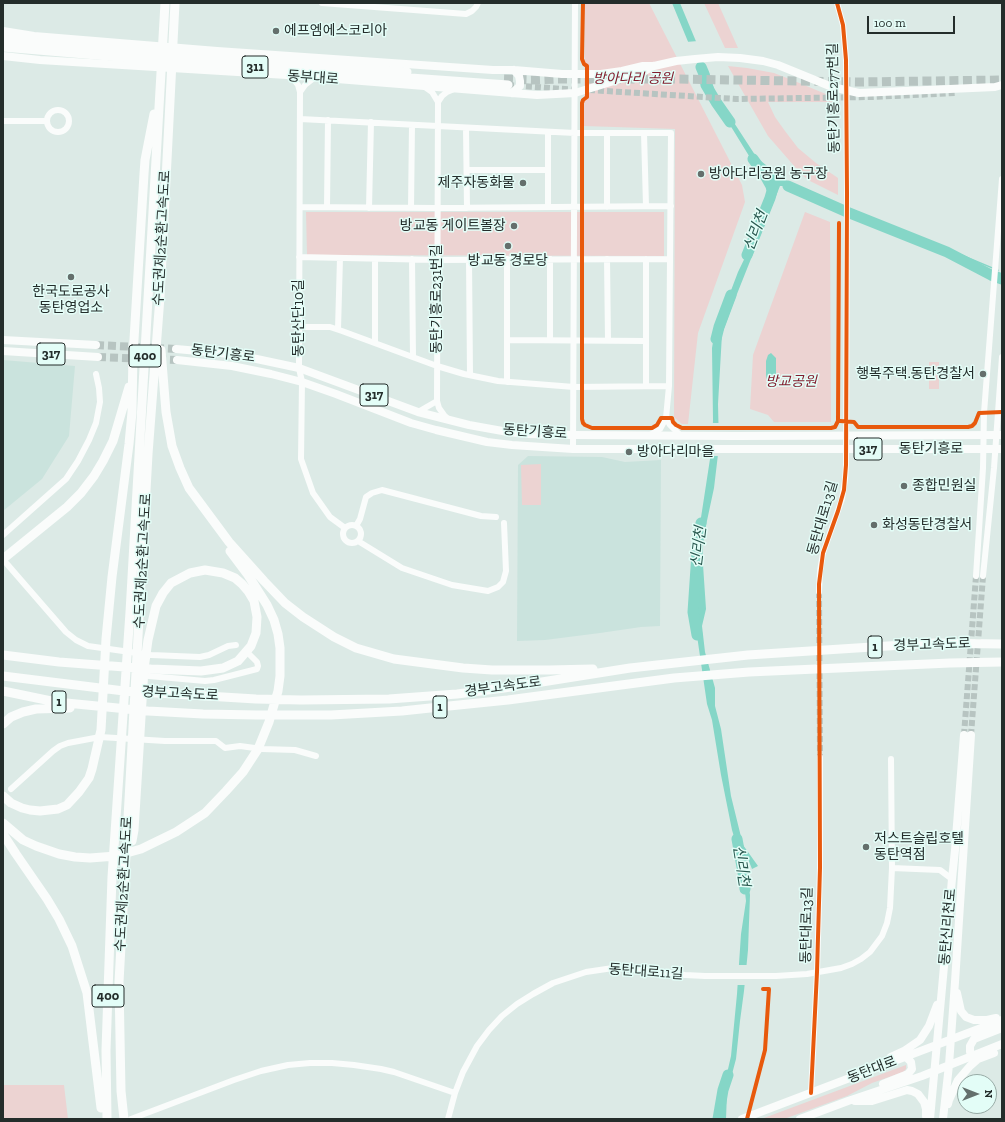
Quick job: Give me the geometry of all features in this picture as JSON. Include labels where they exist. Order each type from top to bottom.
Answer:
[{"type":"highway","name":"수도권제2순환고속도로","points":[[105,1117],[112,877],[129,632],[165,3]]},
{"type":"highway","name":"수도권제2순환고속도로","points":[[124,1115],[121,1091],[118,982],[125,875],[129,841],[134,830],[134,770],[139,634],[148,454],[160,297],[175,3]]},
{"type":"highway","name":"동부대로","points":[[3,38],[50,45],[508,86]]},
{"type":"highway","name":"동부대로","points":[[3,47],[155,60],[508,86]]},
{"type":"highway","points":[[5,562],[81,493],[94,476],[113,441],[130,385],[145,160],[160,80]]},
{"type":"highway","points":[[3,823],[23,840],[59,854],[90,858],[116,856],[141,849],[176,832],[205,813],[243,772],[258,748],[269,722],[278,691],[280,676],[280,648],[278,634],[274,620],[267,605],[189,488],[172,446],[166,412],[161,350],[160,297]]},
{"type":"highway","points":[[3,796],[11,803],[30,810],[40,811],[58,809],[73,800],[86,784],[96,756],[101,730],[106,639],[113,569],[132,412],[133,351]]},
{"type":"highway","points":[[189,488],[229,542],[286,603],[318,627],[356,648],[394,659],[463,668],[492,670],[630,668]]},
{"type":"highway","points":[[3,655],[59,662],[151,669],[201,671],[223,668],[238,661],[251,646],[256,632],[258,616],[254,601],[242,584],[235,578],[223,573],[205,570],[190,573],[171,583],[163,593],[156,606],[149,635],[144,669],[134,770]]},
{"type":"highway","name":"경부고속도로","points":[[3,676],[124,691],[256,699],[389,699],[457,694],[630,668],[748,655],[934,643],[1002,644]]},
{"type":"highway","name":"경부고속도로","points":[[3,691],[56,702],[148,712],[297,716],[402,711],[508,700],[674,678],[749,672],[1002,662]]},
{"type":"highway","points":[[3,724],[11,717],[36,709],[115,708]]},
{"type":"highway","points":[[3,834],[60,919],[72,946],[88,993],[105,1117]]},
{"type":"main road","points":[[3,31],[34,36],[217,51],[562,74],[601,74],[676,61],[718,57],[751,59],[778,65],[832,87],[859,93],[1000,87]]},
{"type":"main road","name":"동부대로","points":[[3,56],[40,60],[287,76],[456,89],[508,86],[537,95],[575,93],[643,72],[654,66]]},
{"type":"main road","points":[[508,86],[520,86],[519,76],[514,70]]},
{"type":"main road","name":"317","points":[[3,340],[96,345]]},
{"type":"main road","name":"동탄기흥로","points":[[176,349],[213,352],[252,358],[299,368],[418,412],[450,421],[508,432],[544,435],[685,436],[999,435]]},
{"type":"main road","name":"317","points":[[3,351],[98,356]]},
{"type":"main road","name":"동탄기흥로","points":[[177,360],[232,366],[302,382],[411,423],[442,432],[487,442],[512,445],[573,449],[998,449]]},
{"type":"main road","name":"동탄신리천로","points":[[930,1119],[952,879],[968,735],[955,982],[949,1065],[943,1119]]},
{"type":"main road","points":[[955,982],[961,1011],[966,1017],[974,1020],[987,1020],[1002,1015]]},
{"type":"main road","points":[[846,1080],[904,1051],[920,1040],[929,1026],[942,991]]},
{"type":"main road","name":"동탄대로","points":[[742,1119],[1002,1020]]},
{"type":"main road","points":[[973,1055],[970,1052],[970,1046],[974,1039],[1002,1028]]},
{"type":"main road","name":"동탄대로","points":[[800,1119],[814,1116],[848,1101],[934,1072],[1002,1044]]},
{"type":"main road","points":[[946,1119],[949,1100],[958,1080],[978,1059],[1002,1049]]},
{"type":"main road","points":[[848,1101],[870,1089],[908,1074],[912,1069],[911,1062],[906,1056]]},
{"type":"main road","points":[[848,1101],[872,1101],[907,1090],[912,1091],[918,1094],[924,1102],[926,1119]]},
{"type":"street","points":[[322,3],[466,14],[472,11],[478,3]]},
{"type":"street","points":[[573,449],[575,3]]},
{"type":"street","name":"동탄기흥로277번길","points":[[837,3],[843,25],[845,41],[847,193],[846,436]]},
{"type":"street","points":[[287,76],[294,80],[298,85],[300,92]]},
{"type":"street","points":[[300,92],[305,85],[314,78]]},
{"type":"street","points":[[425,86],[432,92],[438,102],[447,92],[456,89]]},
{"type":"street","name":"동탄산단10길","points":[[300,92],[299,368],[302,382],[301,459],[313,493],[330,517],[345,528]]},
{"type":"street","name":"동탄기흥로231번길","points":[[436,401],[438,102]]},
{"type":"street","points":[[300,119],[548,132],[671,133],[669,386],[666,418],[660,430],[650,435]]},
{"type":"street","points":[[327,207],[328,120]]},
{"type":"street","points":[[3,121],[47,121]]},
{"type":"street","points":[[369,208],[371,122]]},
{"type":"street","points":[[411,208],[412,125]]},
{"type":"street","points":[[466,128],[467,208]]},
{"type":"street","points":[[548,132],[548,207]]},
{"type":"street","points":[[607,133],[607,206]]},
{"type":"street","points":[[644,133],[646,206]]},
{"type":"street","points":[[467,170],[548,170]]},
{"type":"street","points":[[976,576],[984,449],[985,405],[1002,179]]},
{"type":"street","points":[[300,207],[467,208],[671,206]]},
{"type":"street","points":[[299,257],[437,260],[670,259]]},
{"type":"street","points":[[338,329],[340,258]]},
{"type":"street","points":[[374,343],[375,259]]},
{"type":"street","points":[[412,259],[413,357]]},
{"type":"street","points":[[507,382],[508,259]]},
{"type":"street","points":[[550,259],[550,340]]},
{"type":"street","points":[[607,259],[608,340]]},
{"type":"street","points":[[646,259],[646,386]]},
{"type":"street","points":[[469,260],[470,375]]},
{"type":"street","points":[[299,327],[330,327],[338,329],[437,366],[470,375],[507,382],[574,387],[669,386]]},
{"type":"street","points":[[507,340],[646,341]]},
{"type":"street","points":[[984,576],[998,449],[1002,357]]},
{"type":"street","points":[[3,535],[66,479],[78,461],[90,440],[96,423],[100,402],[96,374]]},
{"type":"street","points":[[418,412],[436,401],[439,408],[450,421]]},
{"type":"street","points":[[666,418],[674,430],[685,436]]},
{"type":"street","points":[[846,436],[846,450]]},
{"type":"street","name":"동탄대로13길","points":[[820,592],[820,571],[823,553],[844,490],[846,450]]},
{"type":"street","points":[[356,526],[366,497],[372,493],[382,490],[481,516],[496,517]]},
{"type":"street","points":[[358,541],[402,568],[452,585],[488,591],[503,582],[506,571],[504,523]]},
{"type":"street","points":[[350,525],[356,526],[361,533],[360,538],[353,544],[346,542],[343,537],[343,531],[350,525]]},
{"type":"street","points":[[5,562],[66,632],[76,640],[88,646],[151,655],[200,657],[209,655],[228,646],[236,645]]},
{"type":"street","points":[[149,676],[205,681],[214,680],[257,669],[257,662],[248,653]]},
{"type":"street","points":[[11,789],[60,746],[68,743],[100,738],[165,741],[216,741],[225,748],[240,746],[262,749],[295,750],[316,756]]},
{"type":"street","name":"동탄대로13길","points":[[811,1093],[820,868],[820,757]]},
{"type":"street","points":[[817,972],[836,970],[861,959],[877,944],[887,923],[890,908],[892,868],[891,759]]},
{"type":"street","points":[[892,868],[940,870],[952,879]]},
{"type":"street","name":"동탄대로11길","points":[[448,1119],[454,1093],[470,1058],[489,1030],[502,1016],[517,1004],[543,988],[563,979],[586,972],[612,968],[640,969],[705,976],[776,976],[817,972]]},
{"type":"street","points":[[131,1119],[261,1071],[310,1063],[332,1063],[381,1069],[394,1072],[454,1093]]},
{"type":"shaded area","points":[[3,360],[75,366],[69,436],[42,479],[3,511]]},
{"type":"shaded area","points":[[528,456],[602,457],[625,462],[661,460],[660,626],[641,627],[545,640],[517,641],[518,465]]},
{"type":"green space","name":"방아다리 공원","points":[[585,3],[649,3],[742,185],[745,202],[698,333],[688,424],[682,424],[674,417],[675,129],[584,126]]},
{"type":"green space","points":[[704,3],[718,3],[738,48],[725,48]]},
{"type":"green space","points":[[728,66],[774,73],[833,97],[837,102],[768,102],[775,117],[798,148],[838,178],[838,195],[810,181],[802,175],[768,136]]},
{"type":"green space","points":[[306,212],[664,212],[664,256],[307,255]]},
{"type":"green space","name":"방교공원","points":[[805,212],[830,222],[831,422],[774,422],[768,415],[750,409],[753,355]]},
{"type":"green space","points":[[929,362],[939,362],[939,389],[929,389]]},
{"type":"green space","points":[[541,464],[541,505],[522,505],[521,465]]},
{"type":"green space","points":[[906,1065],[906,1069],[903,1072],[872,1083],[847,1096],[784,1119],[764,1119],[764,1118]]},
{"type":"green space","points":[[3,1085],[64,1085],[68,1119],[3,1119]]},
{"type":"water","points":[[672,3],[680,3],[710,75],[716,95],[757,158],[785,180],[843,206],[787,186],[780,186],[722,334],[718,404],[719,446],[714,488],[702,550],[706,609],[702,626],[705,652],[715,688],[715,706],[721,729],[731,796],[743,845],[758,866],[752,869],[748,859],[746,868],[750,895],[748,950],[736,1059],[727,1093],[726,1119],[720,1119],[723,1091],[731,1056],[741,934],[746,901],[739,853],[732,830],[712,720],[707,704],[695,622],[694,602],[698,537],[712,446],[712,348],[715,330],[719,326],[727,307],[727,301],[738,272],[758,228],[763,219],[767,216],[775,184],[754,164],[730,125],[701,73]]},
{"type":"water","points":[[850,208],[999,270],[998,271],[849,210]]},
{"type":"water","points":[[771,353],[776,358],[776,378],[772,386],[769,385],[766,375],[766,361],[768,355]]},
{"type":"pier","points":[[698,41],[711,73],[699,73],[686,42]]},
{"type":"pier","points":[[711,423],[720,423],[720,456],[709,456]]},
{"type":"pier","points":[[737,965],[749,965],[747,985],[736,985]]},
{"type":"waterway","name":"신리천","points":[[701,67],[706,85],[730,122]]},
{"type":"waterway","name":"신리천","points":[[747,255],[772,191],[766,177],[753,159]]},
{"type":"waterway","points":[[788,186],[847,212],[947,252],[991,275],[1002,279]]},
{"type":"waterway","name":"신리천","points":[[716,339],[731,295]]},
{"type":"waterway","name":"신리천","points":[[697,635],[693,612],[698,538],[701,523]]},
{"type":"waterway","name":"신리천","points":[[737,839],[745,889]]},
{"type":"waterway","name":"신리천","points":[[718,1119],[723,1090],[728,1075]]},
{"type":"tunnel","points":[[504,79],[673,79],[859,82],[1002,80]]},
{"type":"tunnel","points":[[508,85],[578,90]]},
{"type":"tunnel","points":[[589,90],[736,99],[872,97],[956,93]]},
{"type":"tunnel","points":[[96,345],[176,349]]},
{"type":"tunnel","points":[[98,357],[177,360]]},
{"type":"tunnel","points":[[964,735],[976,576]]},
{"type":"tunnel","points":[[971,735],[983,576]]},
{"type":"tunnel","points":[[819,592],[820,757]]},
{"type":"cycle path","points":[[583,3],[582,59],[584,64],[587,66],[587,97],[582,103],[582,419],[585,425],[592,428],[652,428],[657,425],[661,418],[672,418],[673,422],[682,428],[835,427],[838,421],[839,223]]},
{"type":"cycle path","points":[[811,1093],[820,868],[819,584],[823,553],[844,490],[846,465],[846,60],[843,25],[837,3]]},
{"type":"cycle path","points":[[840,421],[854,422],[858,427],[968,427],[975,423],[979,413],[1002,412]]},
{"type":"cycle path","points":[[747,1119],[765,1050],[769,989],[763,989]]},
{"type":"place","name":"에프엠에스코리아","points":[[276,31]]},
{"type":"place","name":"방아다리공원 농구장","points":[[701,174]]},
{"type":"place","name":"제주자동화물","points":[[523,183]]},
{"type":"place","name":"방교동 게이트볼장","points":[[514,226]]},
{"type":"place","name":"방교동 경로당","points":[[508,246]]},
{"type":"place","name":"한국도로공사 동탄영업소","points":[[71,277]]},
{"type":"place","name":"행복주택.동탄경찰서","points":[[983,374]]},
{"type":"place","name":"방아다리마을","points":[[629,452]]},
{"type":"place","name":"종합민원실","points":[[904,486]]},
{"type":"place","name":"화성동탄경찰서","points":[[874,525]]},
{"type":"place","name":"저스트슬립호텔 동탄역점","points":[[866,847]]}]
